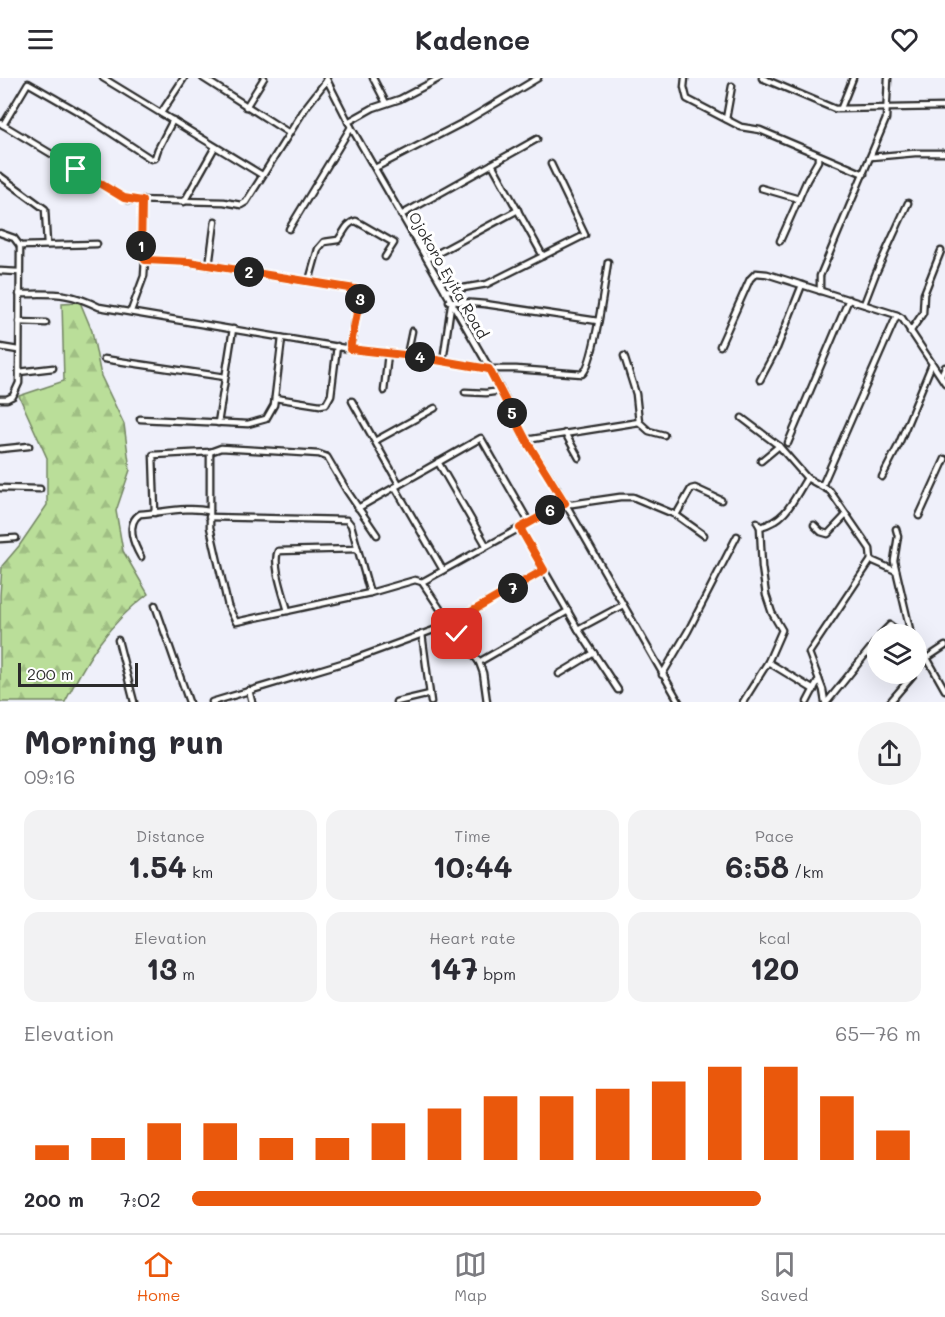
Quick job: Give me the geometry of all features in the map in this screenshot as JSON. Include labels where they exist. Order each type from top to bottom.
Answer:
[{"type":"street","points":[[103,78],[262,176]]},
{"type":"street","points":[[161,112],[184,78]]},
{"type":"street","points":[[205,78],[246,107],[289,133]]},
{"type":"street","points":[[246,107],[264,78]]},
{"type":"street","points":[[373,78],[386,103]]},
{"type":"street","points":[[289,229],[350,124],[373,108],[400,99],[432,80],[441,78]]},
{"type":"street","points":[[375,168],[466,121],[538,78]]},
{"type":"street","points":[[685,78],[684,87],[687,99],[741,127],[760,130],[864,174]]},
{"type":"street","points":[[762,78],[829,106],[841,108],[888,110],[945,108]]},
{"type":"street","points":[[841,108],[853,78]]},
{"type":"street","points":[[820,291],[820,276],[880,137],[888,110],[888,78]]},
{"type":"street","points":[[173,120],[155,158],[151,159],[29,80],[1,124],[124,198],[142,201],[224,202],[241,205],[246,201],[327,79]]},
{"type":"street","name":"Ojokoro Eyita Road","points":[[327,79],[350,124],[489,369],[526,440],[565,503],[679,702]]},
{"type":"street","points":[[726,118],[732,86]]},
{"type":"street","points":[[401,214],[537,139]]},
{"type":"street","points":[[184,202],[215,147]]},
{"type":"street","points":[[871,158],[915,153],[945,153]]},
{"type":"street","points":[[780,241],[818,161],[818,156]]},
{"type":"street","points":[[492,164],[543,256]]},
{"type":"street","points":[[445,291],[487,284],[586,234],[551,164]]},
{"type":"street","points":[[0,176],[45,209],[46,245]]},
{"type":"street","points":[[761,188],[799,199]]},
{"type":"street","points":[[131,311],[144,276],[145,260],[141,254],[142,201]]},
{"type":"street","points":[[864,304],[908,203]]},
{"type":"street","points":[[427,259],[518,210]]},
{"type":"street","points":[[210,266],[215,221]]},
{"type":"street","points":[[309,281],[314,257],[321,244],[338,240],[353,221],[392,241],[393,245],[386,257]]},
{"type":"street","points":[[0,233],[14,238],[20,246],[19,372],[16,393],[7,399],[0,399]]},
{"type":"street","points":[[20,246],[97,244]]},
{"type":"street","points":[[910,332],[923,313],[924,294],[941,251]]},
{"type":"street","points":[[145,260],[181,261],[355,289],[360,293],[350,349]]},
{"type":"street","points":[[19,294],[64,294],[80,298],[99,308],[131,311],[282,338],[489,369],[582,374],[588,366],[608,262]]},
{"type":"street","points":[[0,271],[19,272]]},
{"type":"street","points":[[720,346],[753,275],[768,274],[902,318],[945,383]]},
{"type":"street","points":[[760,380],[777,348],[802,285]]},
{"type":"street","points":[[788,443],[849,299]]},
{"type":"street","points":[[443,361],[450,303],[485,304],[598,321]]},
{"type":"street","points":[[822,486],[897,315]]},
{"type":"street","points":[[19,322],[46,323]]},
{"type":"street","points":[[218,423],[232,329]]},
{"type":"street","points":[[407,355],[412,331]]},
{"type":"street","points":[[140,419],[248,424],[260,422],[268,416],[274,405],[282,338]]},
{"type":"street","points":[[275,398],[326,404],[331,395],[338,346]]},
{"type":"street","points":[[0,347],[18,350]]},
{"type":"street","points":[[384,391],[388,353]]},
{"type":"street","points":[[624,356],[636,394],[639,422],[649,431],[664,435]]},
{"type":"street","points":[[104,359],[225,377]]},
{"type":"street","points":[[882,477],[898,446],[932,364]]},
{"type":"street","points":[[941,376],[945,367]]},
{"type":"street","points":[[19,372],[53,368]]},
{"type":"street","points":[[465,392],[501,391]]},
{"type":"street","points":[[352,401],[443,570]]},
{"type":"street","points":[[375,441],[435,408]]},
{"type":"street","points":[[742,418],[779,446],[807,478],[822,486],[835,497],[870,549],[871,560],[809,653],[826,702]]},
{"type":"street","points":[[526,440],[639,422]]},
{"type":"street","points":[[565,433],[579,459]]},
{"type":"street","points":[[357,507],[481,438],[529,522]]},
{"type":"street","points":[[0,449],[29,446]]},
{"type":"street","points":[[761,461],[779,446]]},
{"type":"street","points":[[155,513],[153,455],[210,452],[221,448],[323,455],[327,457],[377,535]]},
{"type":"street","points":[[210,452],[209,514],[228,606],[236,622],[415,580],[422,582],[479,662],[487,702]]},
{"type":"street","points":[[919,516],[945,459]]},
{"type":"street","points":[[438,462],[486,545]]},
{"type":"street","points":[[760,527],[777,522],[807,478]]},
{"type":"street","points":[[0,488],[40,489]]},
{"type":"street","points":[[676,515],[691,489],[695,488],[721,500]]},
{"type":"street","points":[[422,582],[565,503],[633,497],[676,515],[704,535]]},
{"type":"street","points":[[141,557],[133,541],[133,521],[140,514],[198,510],[209,514],[347,520],[351,525],[370,592]]},
{"type":"street","points":[[813,525],[821,532],[828,534],[846,515]]},
{"type":"street","points":[[744,702],[768,662],[782,629],[772,613],[766,595],[760,527],[757,522]]},
{"type":"street","points":[[520,528],[578,629],[618,690]]},
{"type":"street","points":[[896,530],[898,536],[894,561],[909,624]]},
{"type":"street","points":[[662,675],[688,632],[737,536]]},
{"type":"street","points":[[0,539],[16,538]]},
{"type":"street","points":[[288,611],[276,565],[278,551],[358,549]]},
{"type":"street","points":[[871,560],[896,572]]},
{"type":"street","points":[[212,702],[349,661],[450,624],[544,570]]},
{"type":"street","points":[[155,605],[189,702]]},
{"type":"street","points":[[578,629],[623,605]]},
{"type":"street","points":[[479,662],[568,611]]},
{"type":"street","points":[[422,634],[431,702]]},
{"type":"street","points":[[118,639],[134,702]]},
{"type":"street","points":[[945,646],[927,658],[945,690]]},
{"type":"street","points":[[826,702],[867,652]]},
{"type":"street","points":[[559,674],[594,653]]},
{"type":"street","points":[[768,662],[813,690]]},
{"type":"street","points":[[807,702],[819,679]]},
{"type":"street","points":[[890,702],[905,684]]},
{"type":"street","points":[[249,690],[252,702]]},
{"type":"street","points":[[396,702],[430,694]]},
{"type":"green space","points":[[80,302],[92,331],[101,376],[124,424],[130,470],[116,511],[123,551],[148,594],[121,618],[100,643],[65,702],[0,702],[2,566],[19,546],[47,505],[47,458],[19,396],[64,381],[62,303]]},
{"type":"route","points":[[76,169],[117,195],[128,200],[142,201],[141,254],[145,260],[189,262],[355,289],[360,293],[360,297],[350,349],[413,356],[489,369],[526,440],[565,503],[520,528],[544,570],[450,624],[457,634]]}]
